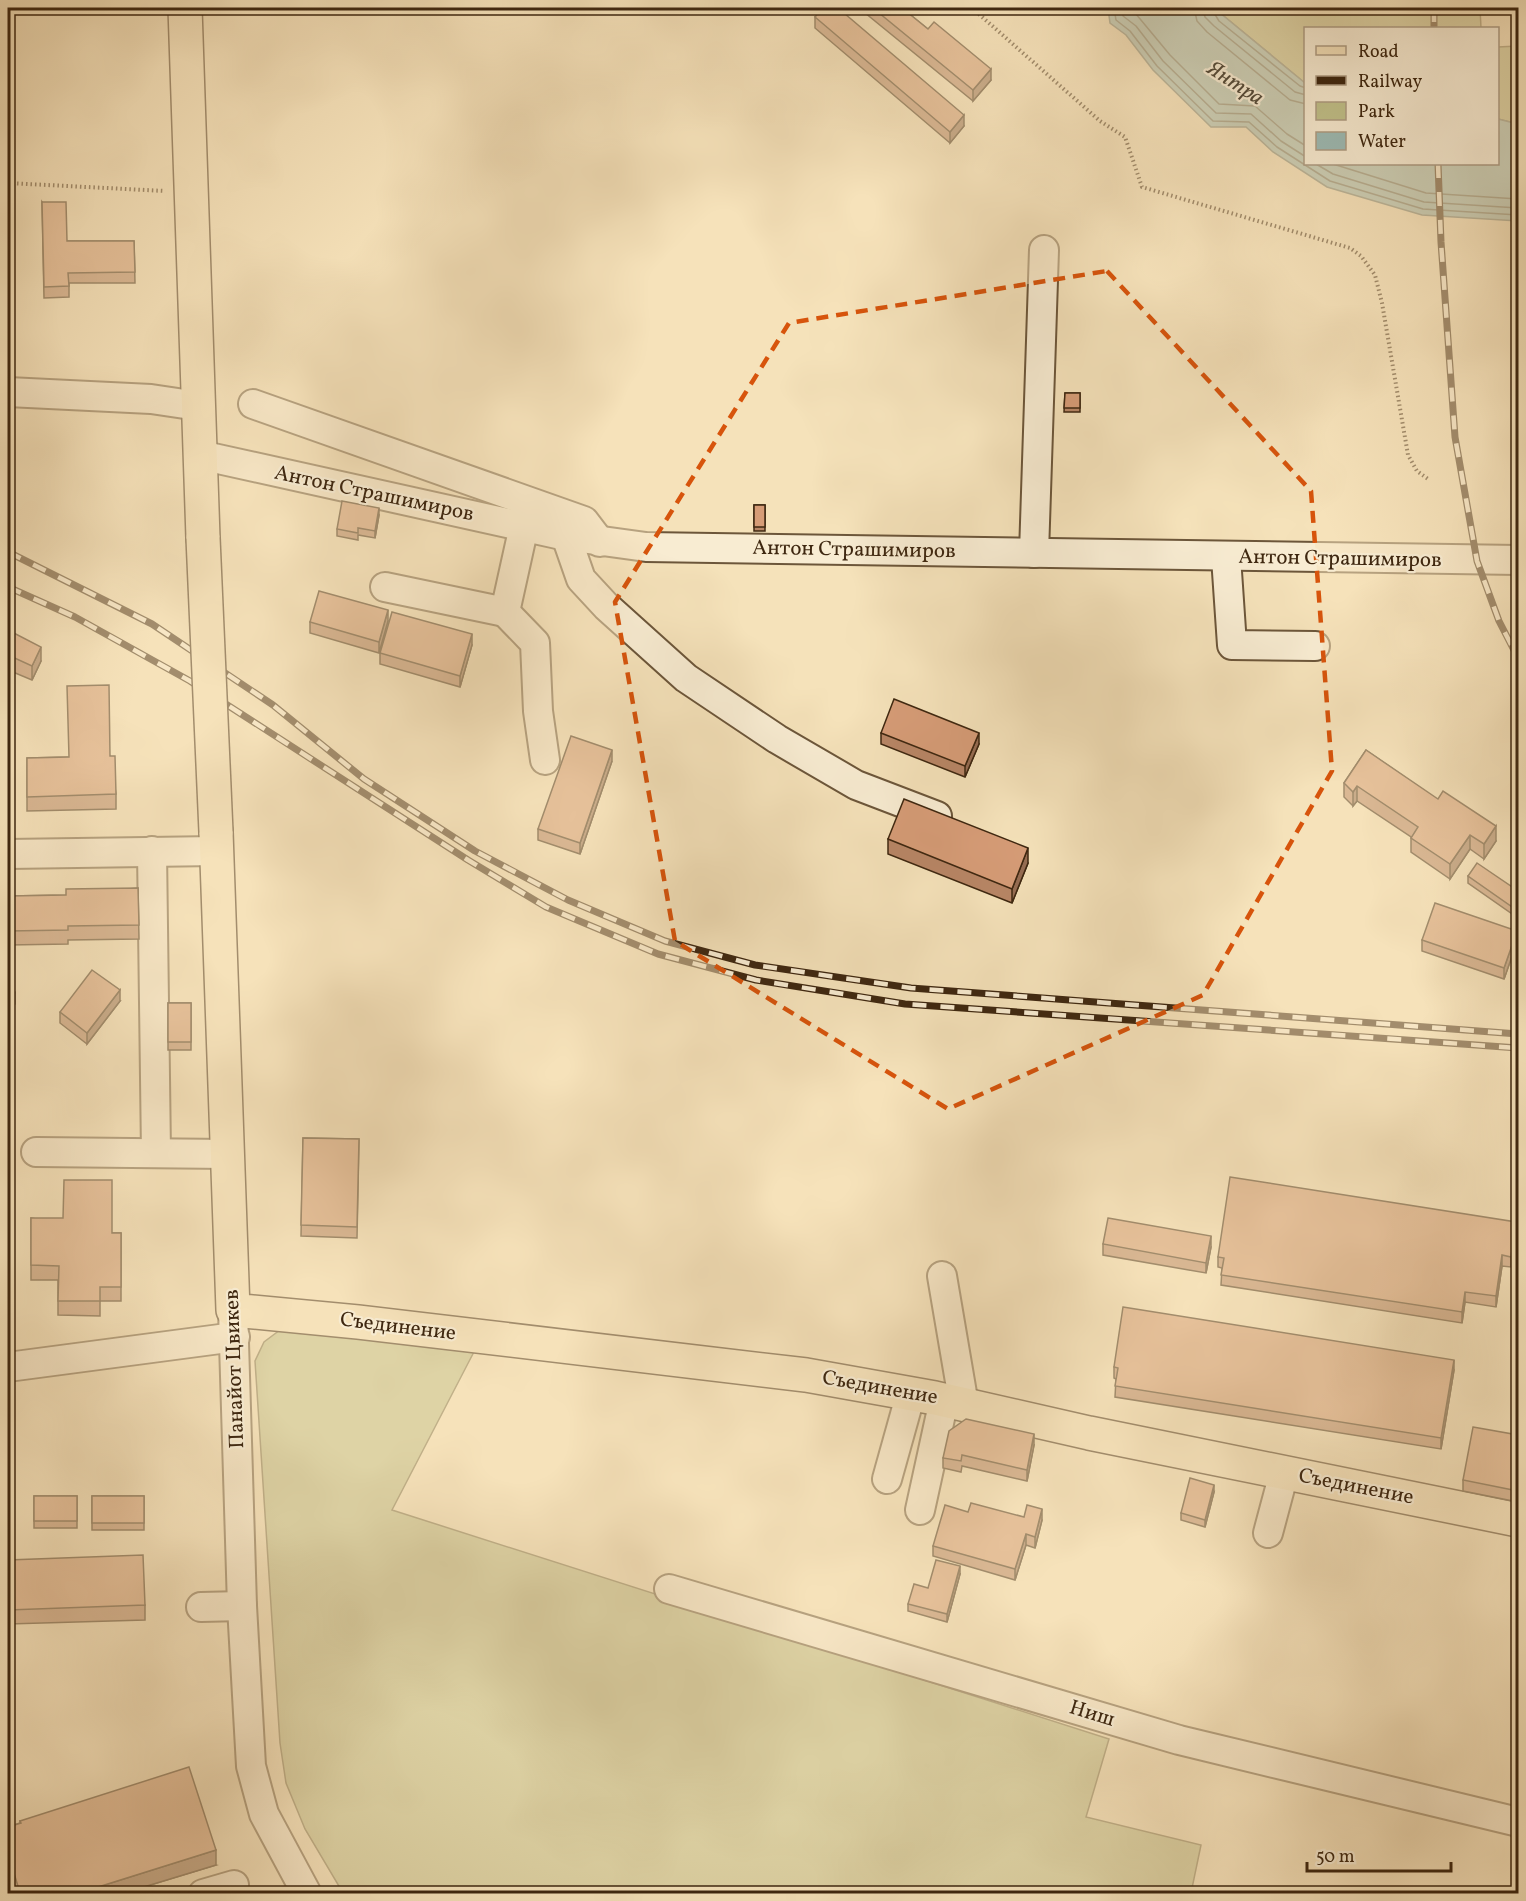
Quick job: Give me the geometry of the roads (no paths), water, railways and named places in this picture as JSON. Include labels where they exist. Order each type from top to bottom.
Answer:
[{"type":"main road","name":"Панайот Цвикев","points":[[185,8],[198,406],[234,1324]]},
{"type":"main road","name":"Съединение","points":[[234,1324],[358,1322],[806,1375],[911,1393],[1284,1473],[1518,1520]]},
{"type":"street","points":[[1034,553],[1044,250]]},
{"type":"street","points":[[8,392],[151,399],[198,406]]},
{"type":"street","points":[[253,404],[584,521],[600,542]]},
{"type":"street","name":"Антон Страшимиров","points":[[200,454],[566,536],[646,547],[1518,561]]},
{"type":"street","points":[[505,612],[524,526]]},
{"type":"street","points":[[566,536],[581,579],[606,606],[686,678],[777,739],[856,785],[965,826]]},
{"type":"street","points":[[1226,557],[1232,645],[1315,646]]},
{"type":"street","points":[[385,586],[505,612],[535,643],[538,711],[545,760]]},
{"type":"street","points":[[8,854],[152,852],[216,841]]},
{"type":"street","points":[[152,852],[156,1153]]},
{"type":"street","points":[[36,1152],[228,1154]]},
{"type":"street","points":[[920,1510],[954,1402],[942,1276]]},
{"type":"street","points":[[8,1367],[234,1324]]},
{"type":"street","name":"Панайот Цвикев","points":[[234,1324],[242,1606],[251,1766],[264,1814],[307,1893]]},
{"type":"street","points":[[887,1479],[911,1393]]},
{"type":"street","points":[[1268,1533],[1284,1473]]},
{"type":"street","name":"Ниш","points":[[669,1588],[1179,1740],[1518,1822]]},
{"type":"street","points":[[201,1608],[242,1606]]},
{"type":"street","points":[[203,1893],[234,1885]]},
{"type":"water","name":"Янтра","points":[[1108,8],[1214,8],[1304,82],[1304,165],[1499,165],[1499,119],[1518,124],[1518,221],[1422,215],[1327,187],[1273,152],[1246,127],[1211,127],[1153,70],[1126,35],[1110,23]]},
{"type":"railway","points":[[1434,8],[1434,27]]},
{"type":"railway","points":[[1438,165],[1441,242],[1455,437],[1477,561],[1499,621],[1518,658]]},
{"type":"railway","points":[[8,552],[152,624],[273,705],[364,779],[475,851],[568,900],[665,941],[755,965],[911,988],[1518,1034]]},
{"type":"railway","points":[[8,587],[75,617],[190,681],[468,860],[546,907],[658,954],[756,980],[905,1004],[1518,1048]]}]
